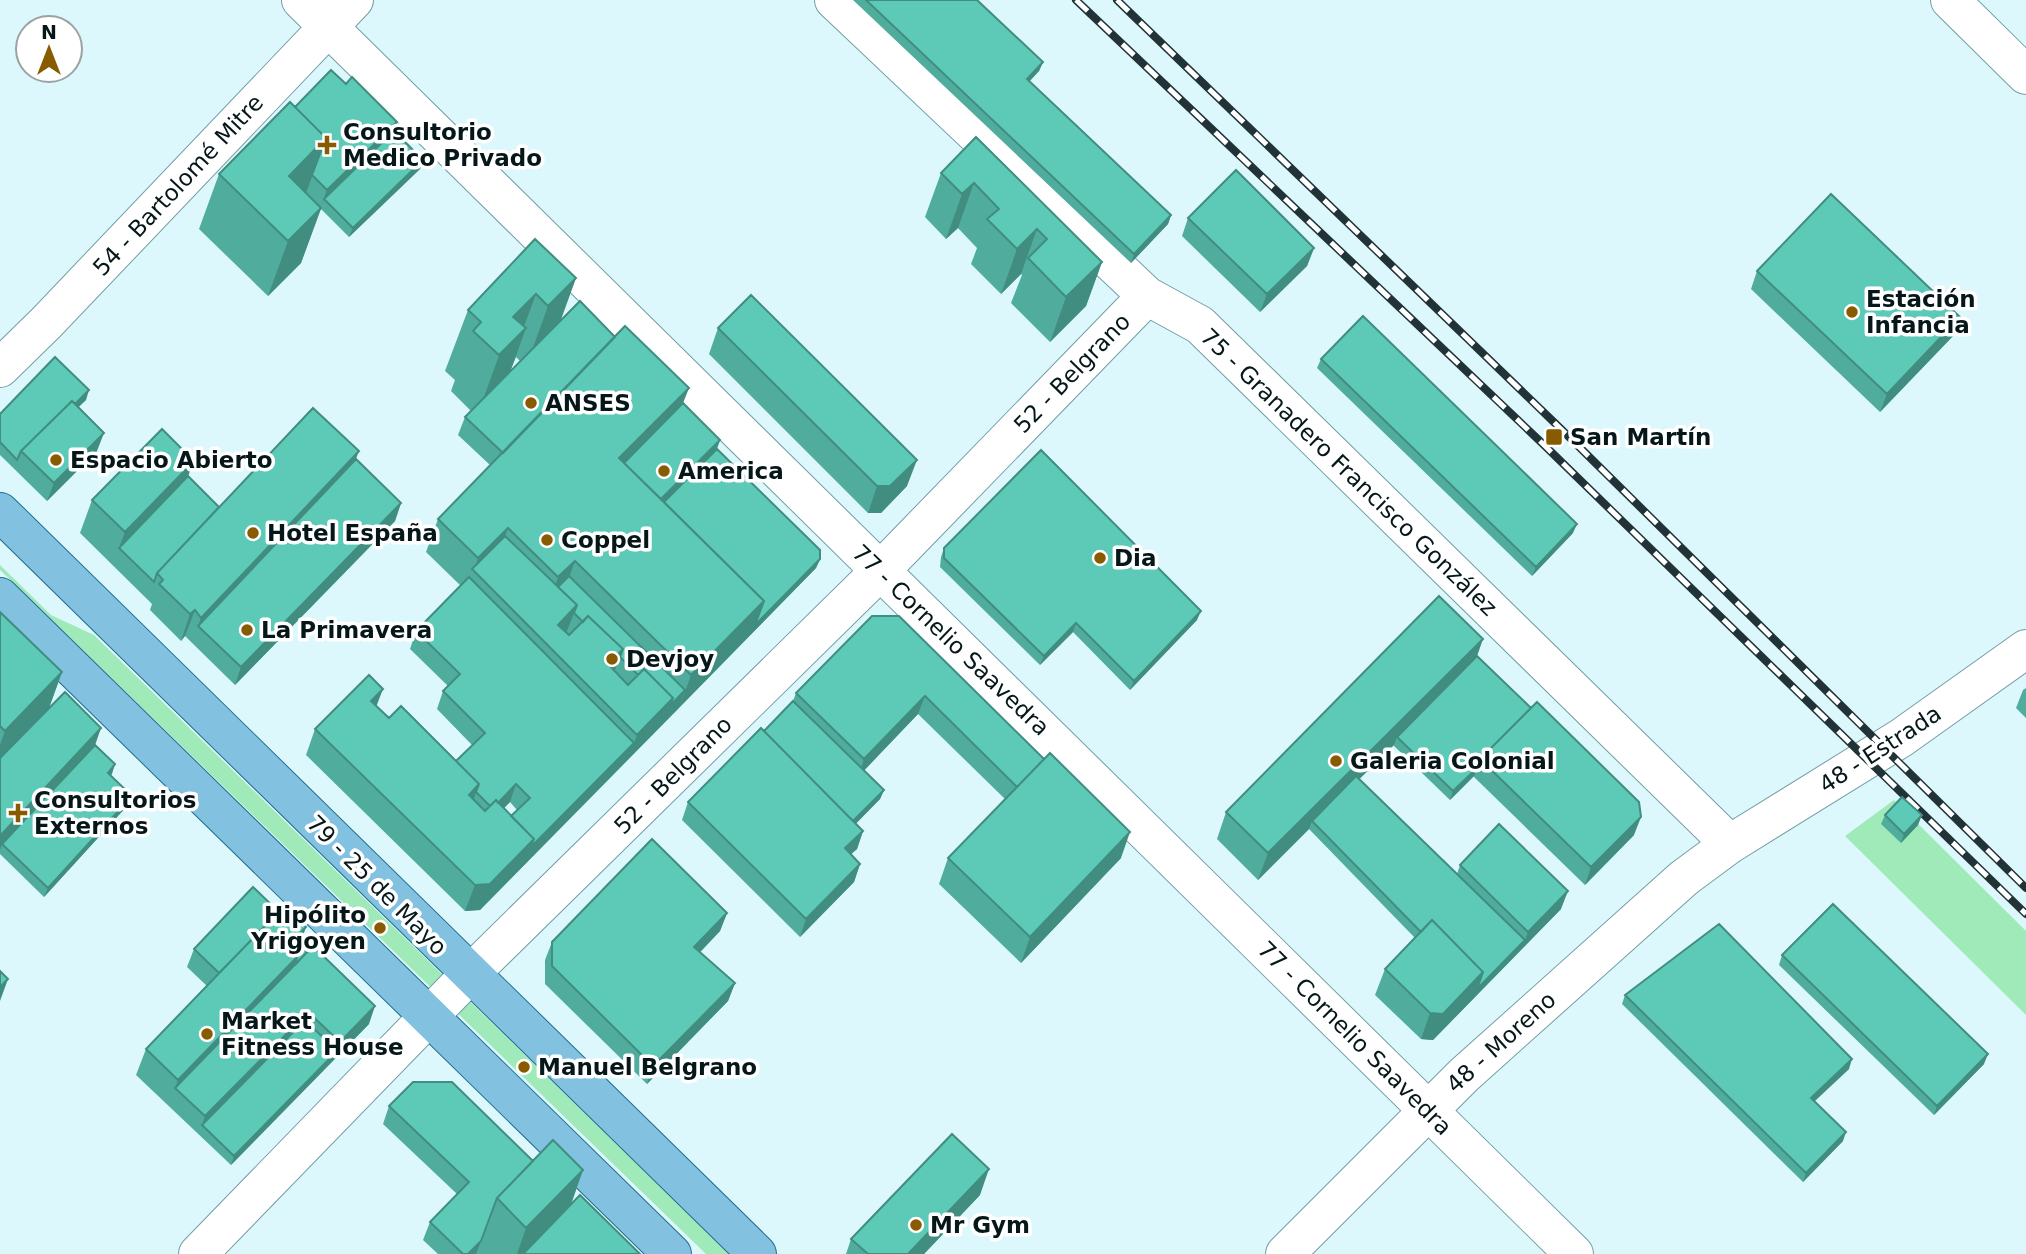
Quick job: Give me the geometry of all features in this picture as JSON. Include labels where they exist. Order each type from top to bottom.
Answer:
[{"type":"main road","name":"79 - 25 de Mayo","points":[[0,512],[469,975],[757,1254]]},
{"type":"main road","points":[[0,597],[672,1254]]},
{"type":"street","name":"77 - Cornelio Saavedra","points":[[301,0],[341,13],[880,571],[1159,842],[1426,1111],[1574,1254]]},
{"type":"street","name":"75 - Granadero Francisco González","points":[[834,0],[1147,296],[1199,325],[1730,844]]},
{"type":"street","points":[[1950,0],[2026,75]]},
{"type":"street","name":"54 - Bartolomé Mitre","points":[[0,368],[341,13]]},
{"type":"street","name":"52 - Belgrano","points":[[198,1254],[469,975],[880,571],[1147,296]]},
{"type":"street","name":"48 - Estrada","points":[[1730,844],[1901,738],[2026,649]]},
{"type":"street","name":"48 - Moreno","points":[[1285,1254],[1426,1111],[1684,878],[1730,844]]},
{"type":"green space","points":[[0,565],[51,615],[94,635],[729,1254],[706,1254],[0,570]]},
{"type":"green space","points":[[1894,800],[2026,931],[2026,1015],[1845,836]]},
{"type":"building","points":[[866,0],[977,0],[1043,62],[1027,79],[1171,215],[1134,254]]},
{"type":"building","points":[[331,70],[346,84],[352,77],[397,122],[327,190],[312,175],[326,138],[295,107]]},
{"type":"building","points":[[290,102],[326,138],[289,176],[321,208],[288,241],[219,174]]},
{"type":"building","points":[[394,131],[423,160],[353,228],[324,199]]},
{"type":"building","points":[[976,137],[1102,262],[1066,297],[1028,258],[1047,239],[1037,229],[1017,249],[987,219],[999,209],[974,183],[962,194],[941,173]]},
{"type":"building","points":[[1236,170],[1314,248],[1267,294],[1188,218]]},
{"type":"building","name":"Estación Infancia","points":[[1831,194],[1960,317],[1887,394],[1757,271]]},
{"type":"building","points":[[535,239],[576,278],[548,306],[536,294],[513,317],[526,328],[499,355],[473,331],[481,322],[468,310]]},
{"type":"building","points":[[751,295],[917,460],[890,486],[877,486],[718,328]]},
{"type":"building","name":"ANSES","points":[[580,301],[615,337],[503,453],[465,417]]},
{"type":"building","points":[[1363,316],[1577,524],[1536,567],[1321,359]]},
{"type":"building","name":"Coppel","points":[[625,326],[689,388],[619,458],[764,601],[691,675],[575,561],[558,577],[508,528],[478,558],[438,519]]},
{"type":"building","points":[[55,357],[89,390],[75,404],[72,401],[21,451],[17,460],[0,442],[0,414]]},
{"type":"building","name":"Espacio Abierto","points":[[72,401],[104,433],[54,483],[21,451]]},
{"type":"building","points":[[683,403],[720,440],[661,499],[624,463]]},
{"type":"building","name":"Hotel España","points":[[313,408],[359,451],[201,618],[195,610],[190,614],[159,584],[163,580],[157,573]]},
{"type":"building","points":[[162,429],[194,461],[125,532],[92,500]]},
{"type":"building","points":[[717,449],[820,550],[820,559],[755,625],[764,601],[664,502]]},
{"type":"building","points":[[1041,450],[1201,611],[1134,681],[1076,623],[1044,656],[944,558],[944,548]]},
{"type":"building","points":[[356,459],[401,503],[241,667],[198,626]]},
{"type":"building","points":[[188,476],[219,507],[157,573],[154,582],[119,548]]},
{"type":"building","points":[[505,536],[577,605],[558,625],[569,635],[588,616],[623,649],[608,664],[628,685],[644,669],[673,698],[637,735],[472,569]]},
{"type":"building","points":[[569,576],[685,690],[670,706],[673,698],[644,669],[638,675],[620,657],[623,649],[588,616],[583,622],[574,613],[577,605],[558,587]]},
{"type":"building","points":[[469,577],[634,743],[531,847],[534,839],[511,816],[530,798],[516,784],[498,803],[496,800],[490,806],[476,792],[479,784],[456,761],[485,733],[443,691],[460,674],[416,631]]},
{"type":"building","name":"Galeria Colonial","points":[[1439,596],[1483,639],[1268,853],[1226,812]]},
{"type":"building","points":[[0,612],[62,672],[5,731],[0,726]]},
{"type":"building","points":[[872,616],[899,616],[1044,759],[1017,787],[925,696],[864,759],[796,693]]},
{"type":"building","points":[[1477,656],[1531,708],[1480,759],[1478,767],[1453,791],[1397,737]]},
{"type":"building","points":[[369,675],[383,689],[371,701],[389,718],[401,706],[479,784],[469,795],[485,811],[496,800],[534,839],[490,884],[475,885],[315,729]]},
{"type":"building","name":"Consultorios Externos","points":[[65,692],[101,728],[0,836],[0,758]]},
{"type":"building","points":[[793,701],[884,790],[853,821],[764,731]]},
{"type":"building","points":[[1537,702],[1639,802],[1641,817],[1591,867],[1480,759]]},
{"type":"building","points":[[761,728],[863,831],[845,848],[860,864],[806,919],[688,802]]},
{"type":"building","points":[[95,745],[115,764],[108,773],[132,796],[48,888],[2,844]]},
{"type":"building","points":[[1050,753],[1130,832],[1030,937],[948,858]]},
{"type":"building","points":[[1356,776],[1525,940],[1477,989],[1483,972],[1432,920],[1421,932],[1312,821]]},
{"type":"building","points":[[1902,797],[1922,815],[1904,834],[1885,815]]},
{"type":"building","points":[[1499,824],[1568,891],[1528,932],[1460,865]]},
{"type":"building","points":[[652,839],[727,913],[694,947],[735,983],[653,1066],[552,966],[552,942]]},
{"type":"building","points":[[253,887],[279,912],[219,973],[194,949]]},
{"type":"building","points":[[1833,904],[1988,1054],[1937,1106],[1782,955]]},
{"type":"building","name":"Market Fitness House","points":[[284,906],[306,927],[286,947],[297,957],[178,1080],[146,1049]]},
{"type":"building","points":[[1432,920],[1483,972],[1443,1014],[1430,1013],[1385,969]]},
{"type":"building","points":[[1719,924],[1852,1059],[1811,1098],[1846,1132],[1806,1173],[1625,995]]},
{"type":"building","points":[[300,944],[307,952],[295,965],[297,957],[292,952]]},
{"type":"building","points":[[313,946],[375,1006],[340,1042],[308,1012],[205,1116],[175,1088]]},
{"type":"building","points":[[0,971],[8,979],[0,987]]},
{"type":"building","points":[[305,1020],[337,1051],[234,1156],[202,1125]]},
{"type":"building","points":[[413,1082],[452,1082],[533,1161],[497,1198],[481,1241],[468,1254],[463,1254],[430,1222],[469,1182],[389,1106]]},
{"type":"building","name":"Mr Gym","points":[[952,1134],[989,1169],[908,1254],[868,1254],[851,1239]]},
{"type":"building","points":[[553,1140],[583,1170],[526,1228],[497,1198]]},
{"type":"building","points":[[580,1195],[640,1254],[523,1254]]},
{"type":"railway","points":[[1076,0],[1543,444],[2026,914]]},
{"type":"railway","points":[[1117,0],[1561,429],[2026,888]]},
{"type":"place","name":"Consultorio Medico Privado","points":[[327,145]]},
{"type":"place","name":"Estación Infancia","points":[[1852,312]]},
{"type":"place","name":"ANSES","points":[[531,403]]},
{"type":"place","name":"San Martín","points":[[1554,437]]},
{"type":"place","name":"Espacio Abierto","points":[[56,460]]},
{"type":"place","name":"America","points":[[664,471]]},
{"type":"place","name":"Hotel España","points":[[253,533]]},
{"type":"place","name":"Coppel","points":[[547,540]]},
{"type":"place","name":"Dia","points":[[1100,558]]},
{"type":"place","name":"La Primavera","points":[[247,630]]},
{"type":"place","name":"Devjoy","points":[[612,659]]},
{"type":"place","name":"Galeria Colonial","points":[[1336,761]]},
{"type":"place","name":"Consultorios Externos","points":[[18,813]]},
{"type":"place","name":"Hipólito Yrigoyen","points":[[380,928]]},
{"type":"place","name":"Market Fitness House","points":[[207,1034]]},
{"type":"place","name":"Manuel Belgrano","points":[[524,1067]]},
{"type":"place","name":"Mr Gym","points":[[916,1225]]}]
